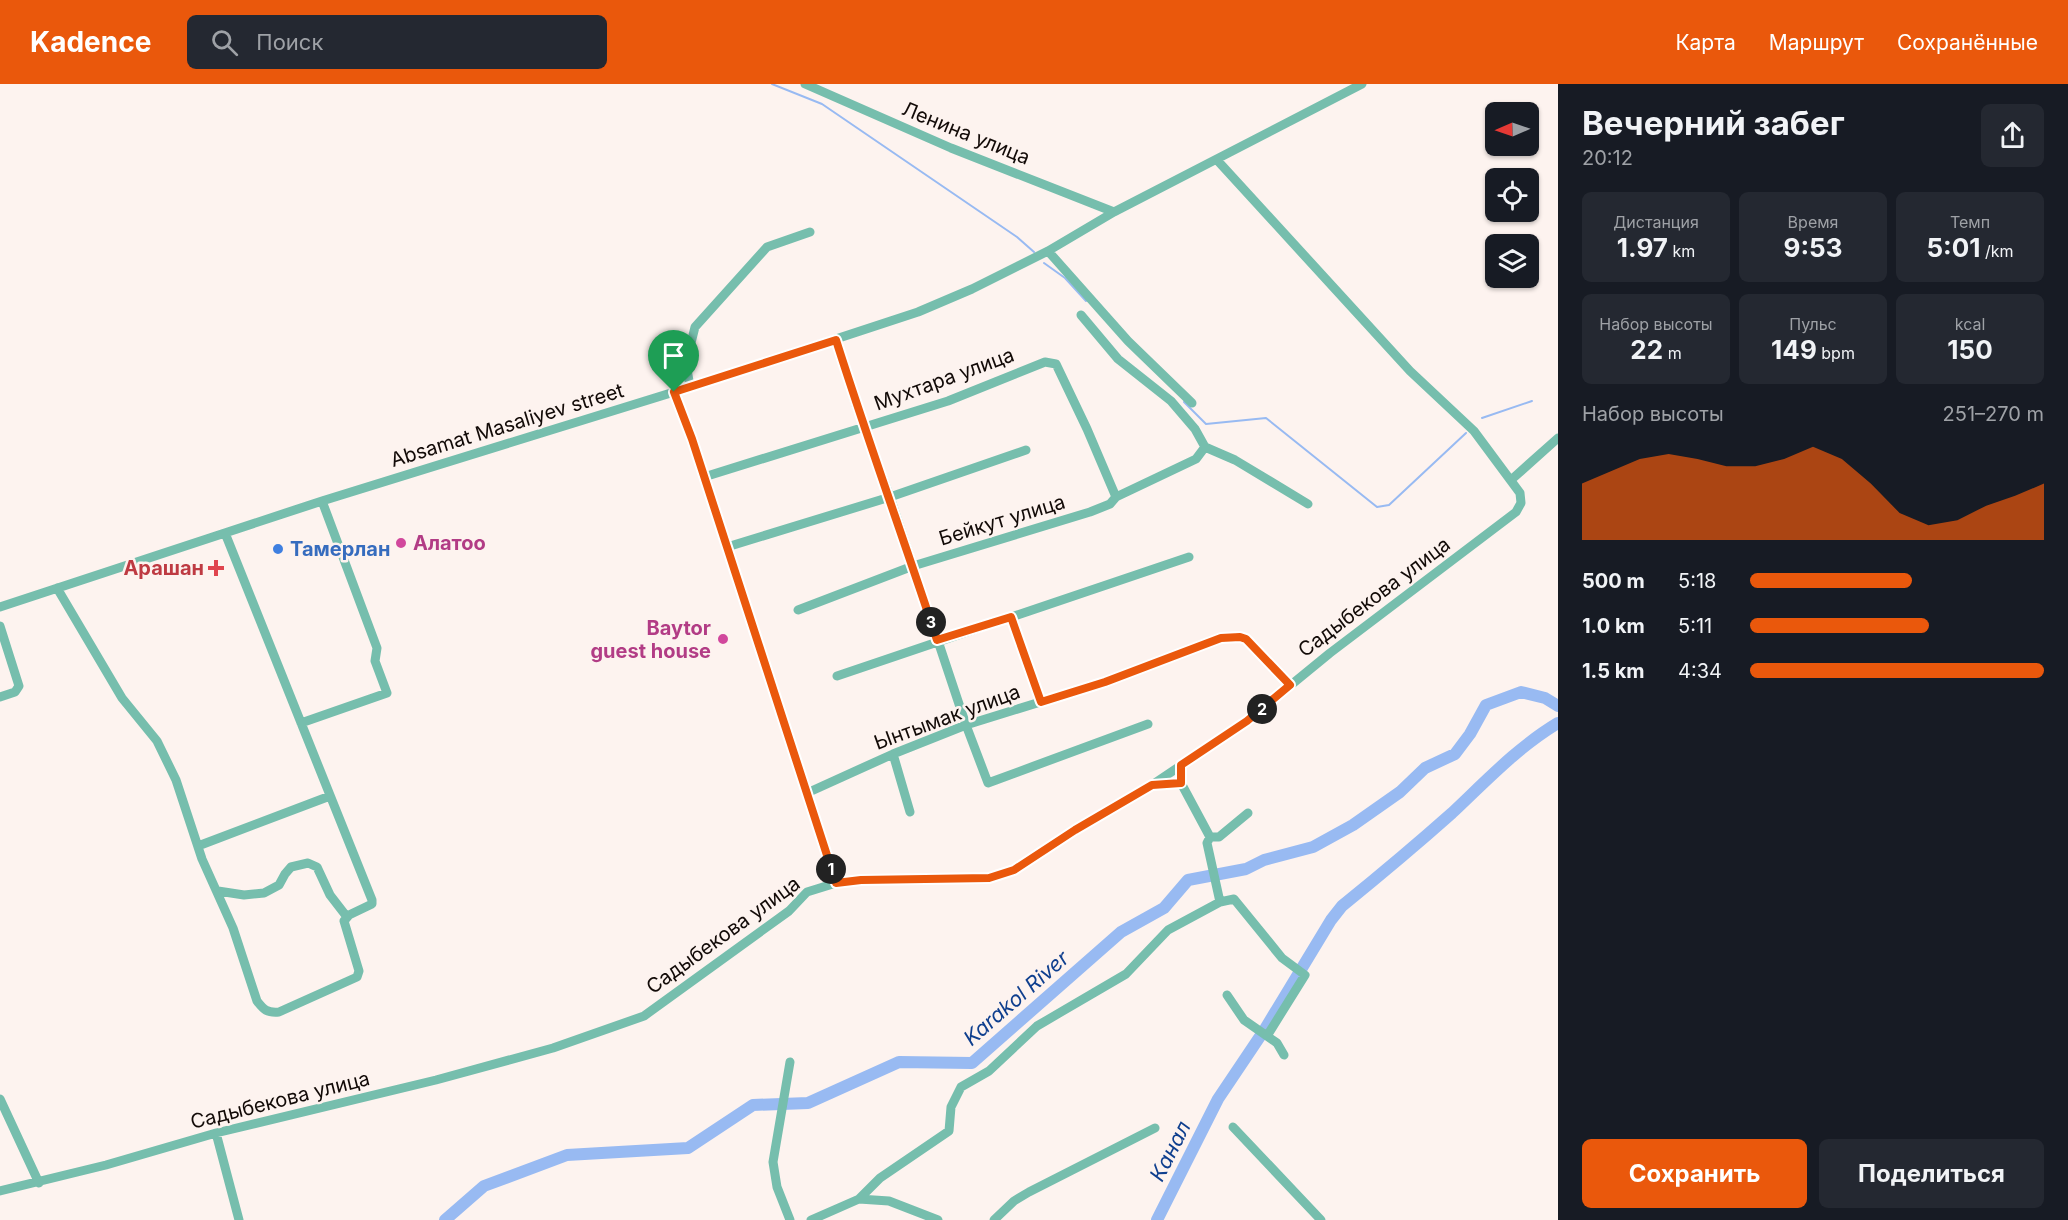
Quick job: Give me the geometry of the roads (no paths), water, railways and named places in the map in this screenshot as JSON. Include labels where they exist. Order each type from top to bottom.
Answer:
[{"type":"street","name":"Ленина улица","points":[[805,84],[951,148],[1114,212]]},
{"type":"street","name":"Absamat Masaliyev street","points":[[0,607],[322,501],[690,387],[929,308],[1048,251],[1114,212],[1362,84]]},
{"type":"street","name":"Садыбекова улица","points":[[0,1191],[39,1183],[216,1133],[436,1080],[553,1048],[644,1016],[789,911],[807,892],[836,883],[861,880],[989,878],[1014,870],[1075,830],[1152,785],[1247,721],[1431,575],[1516,512],[1521,503],[1520,493],[1474,431],[1410,371],[1217,160]]},
{"type":"street","points":[[690,387],[686,363],[695,327],[767,247],[810,232]]},
{"type":"street","points":[[1048,251],[1128,341],[1192,403]]},
{"type":"street","points":[[1080,315],[1118,359],[1171,401],[1195,429],[1205,447],[1235,460],[1308,504]]},
{"type":"street","points":[[836,340],[856,405],[988,783],[1148,724]]},
{"type":"street","name":"Мухтара улица","points":[[704,477],[948,401],[1045,362],[1056,364],[1116,497]]},
{"type":"street","points":[[674,392],[704,477],[836,883]]},
{"type":"street","points":[[1511,480],[1558,438]]},
{"type":"street","name":"Бейкут улица","points":[[798,610],[913,566],[1110,504],[1116,497],[1196,459],[1205,447]]},
{"type":"street","points":[[727,547],[890,497],[1026,450]]},
{"type":"street","points":[[301,723],[387,693],[375,662],[377,648],[322,501]]},
{"type":"street","points":[[57,588],[122,698],[157,741],[176,780],[198,846],[234,928],[257,1001],[264,1010],[279,1012],[357,977],[359,971],[344,925],[346,917],[372,902],[225,533]]},
{"type":"street","points":[[837,676],[937,640],[1190,557]]},
{"type":"street","points":[[1011,617],[1041,702]]},
{"type":"street","points":[[0,626],[19,686],[15,692],[0,697]]},
{"type":"street","name":"Ынтымак улица","points":[[807,793],[893,754],[966,725],[1105,682],[1221,638],[1246,639],[1290,685]]},
{"type":"street","points":[[893,754],[910,812]]},
{"type":"street","points":[[1181,765],[1181,783],[1209,837],[1207,843],[1220,902]]},
{"type":"street","points":[[1152,785],[1181,783]]},
{"type":"street","points":[[198,846],[330,796]]},
{"type":"street","points":[[1209,837],[1219,837],[1248,813]]},
{"type":"street","points":[[218,891],[244,895],[264,893],[279,885],[291,867],[308,863],[317,867],[330,895],[346,917]]},
{"type":"street","points":[[811,1220],[859,1199],[880,1178],[950,1131],[951,1107],[961,1087],[989,1071],[1037,1026],[1126,974],[1168,930],[1220,902],[1234,899],[1282,958],[1305,975],[1267,1036]]},
{"type":"street","points":[[1227,995],[1245,1020],[1277,1043],[1284,1055]]},
{"type":"street","points":[[790,1062],[773,1162],[777,1187],[790,1220]]},
{"type":"street","points":[[0,1099],[39,1183]]},
{"type":"street","points":[[1233,1127],[1322,1220]]},
{"type":"street","points":[[994,1220],[1014,1201],[1029,1192],[1155,1128]]},
{"type":"street","points":[[216,1133],[239,1220]]},
{"type":"street","points":[[859,1199],[889,1201],[938,1220]]},
{"type":"waterway","points":[[772,84],[822,104],[1017,237],[1034,252]]},
{"type":"waterway","points":[[1044,263],[1065,278],[1086,301]]},
{"type":"waterway","points":[[1482,418],[1532,401]]},
{"type":"waterway","points":[[1184,402],[1206,424],[1266,418],[1377,507],[1389,505],[1466,433]]},
{"type":"waterway","name":"Karakol River","points":[[445,1220],[484,1186],[567,1155],[688,1148],[753,1105],[808,1103],[899,1062],[972,1063],[1121,932],[1164,908],[1188,880],[1246,869],[1264,860],[1313,847],[1353,825],[1400,792],[1425,768],[1455,754],[1470,734],[1486,705],[1521,692],[1545,698],[1558,706]]},
{"type":"waterway","name":"Канал","points":[[1157,1220],[1218,1099],[1342,906],[1452,813],[1516,754],[1558,723]]},
{"type":"place","name":"Алатоо","points":[[401,543]]},
{"type":"place","name":"Тамерлан","points":[[278,549]]},
{"type":"place","name":"Арашан","points":[[216,568]]},
{"type":"place","name":"Baytor guest house","points":[[723,639]]}]
